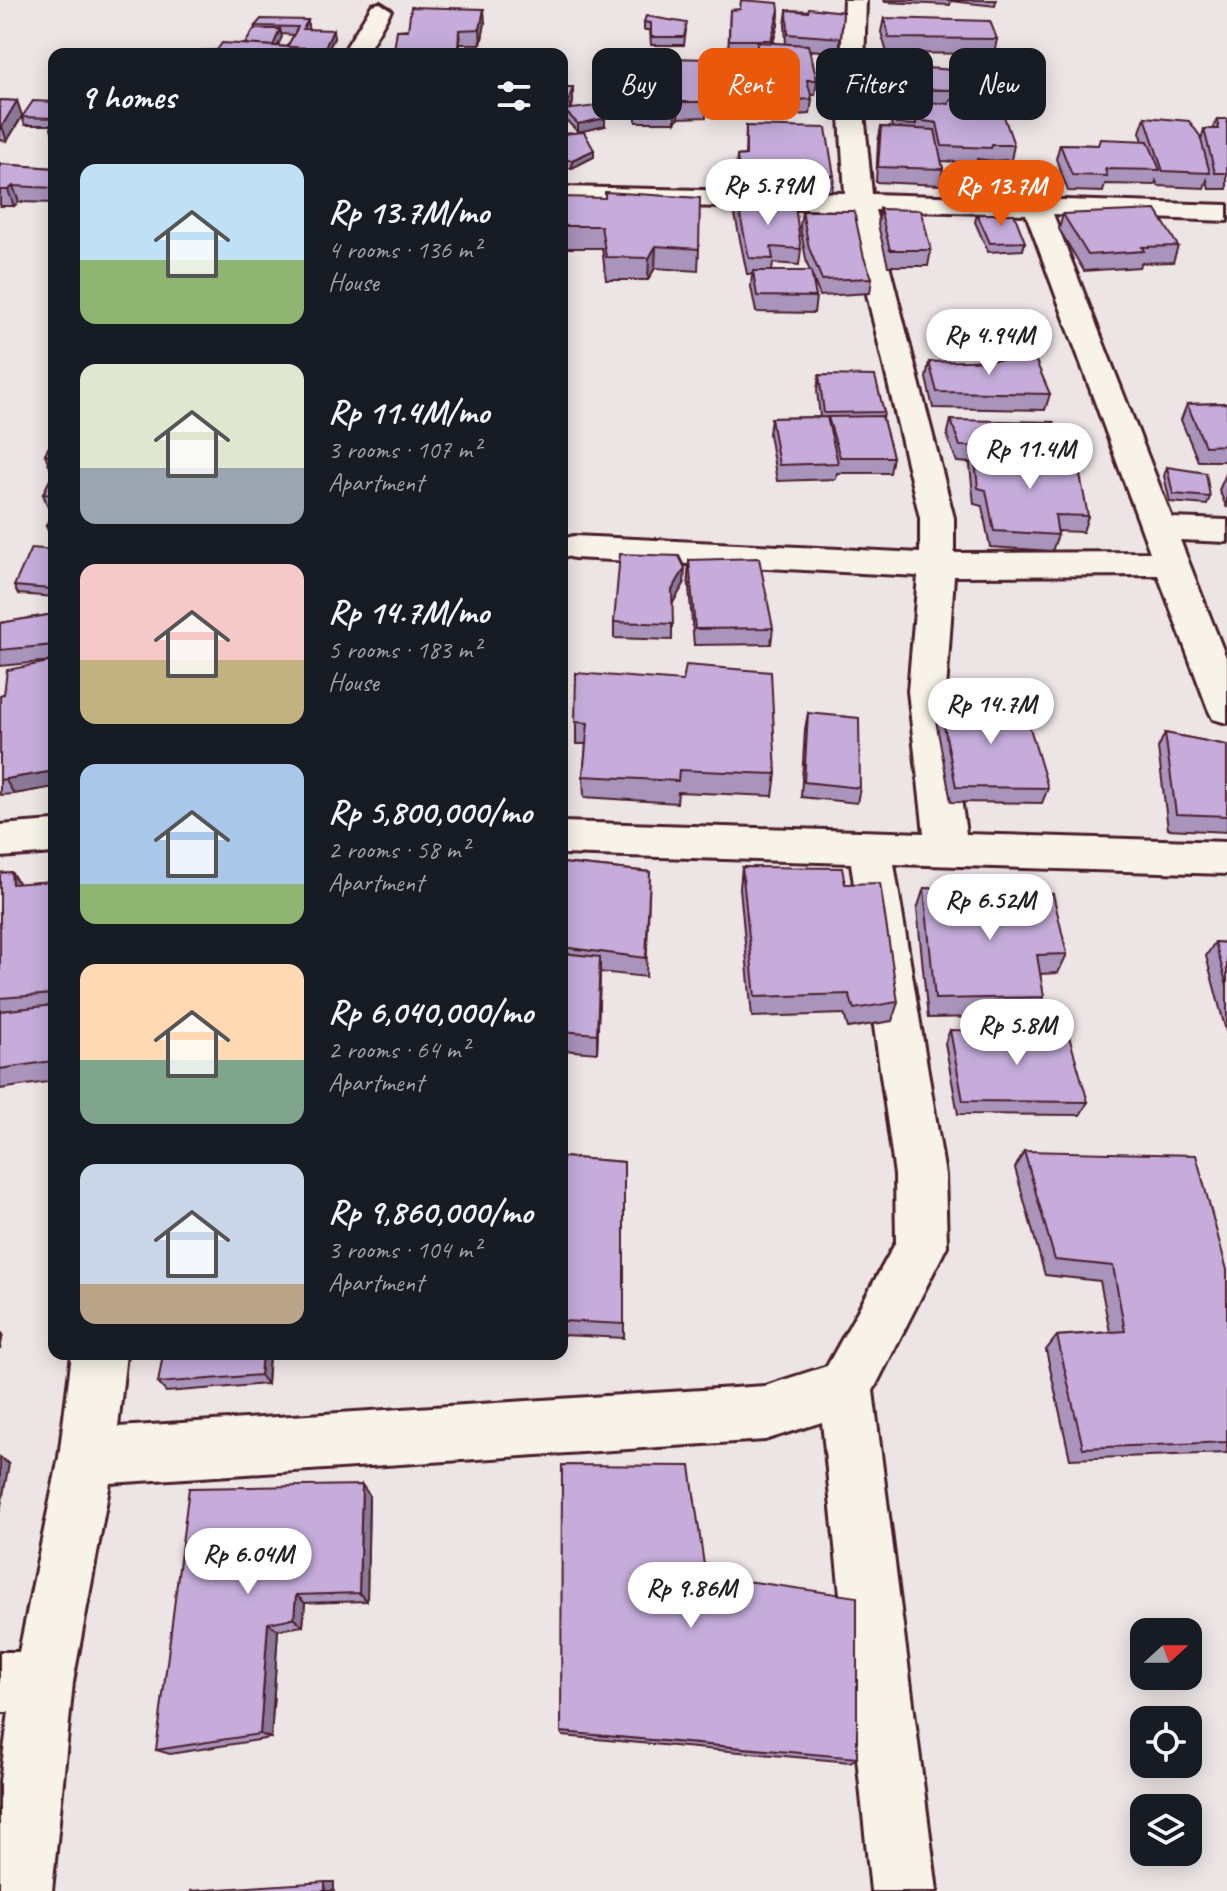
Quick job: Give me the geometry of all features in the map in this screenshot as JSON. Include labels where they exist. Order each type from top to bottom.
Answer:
[{"type":"street","points":[[855,0],[851,102],[859,202],[937,518],[937,565],[927,691],[947,850]]},
{"type":"street","points":[[358,48],[380,10]]},
{"type":"street","points":[[568,195],[1227,213]]},
{"type":"street","points":[[1037,207],[1227,709]]},
{"type":"street","points":[[1159,528],[1227,531]]},
{"type":"street","points":[[574,547],[937,565],[1171,563]]},
{"type":"street","points":[[0,841],[48,837]]},
{"type":"street","points":[[568,838],[1227,858]]},
{"type":"street","points":[[870,848],[920,1175],[922,1246],[845,1388],[904,1891]]},
{"type":"street","points":[[19,1891],[22,1682],[87,1457],[98,1360]]},
{"type":"street","points":[[87,1457],[765,1413],[845,1388]]},
{"type":"building","points":[[741,0],[778,3],[771,40],[729,40],[730,10],[740,9]]},
{"type":"building","points":[[411,7],[484,9],[480,29],[459,30],[458,48],[394,48],[397,30],[408,30]]},
{"type":"building","points":[[809,8],[843,12],[841,38],[788,34],[787,10],[808,12]]},
{"type":"building","points":[[646,16],[687,23],[684,37],[651,37],[651,23],[644,22]]},
{"type":"building","points":[[884,18],[990,21],[997,39],[889,38]]},
{"type":"building","points":[[261,19],[308,20],[303,29],[333,30],[325,48],[299,48],[287,47],[298,27],[255,26]]},
{"type":"building","points":[[254,29],[280,29],[273,46],[245,44]]},
{"type":"building","points":[[757,42],[808,45],[816,76],[816,80],[807,80],[812,99],[800,100],[800,48],[757,48]]},
{"type":"building","points":[[222,43],[306,48],[218,48]]},
{"type":"building","points":[[682,58],[698,59],[698,102],[682,102]]},
{"type":"building","points":[[933,69],[949,70],[949,90],[933,90]]},
{"type":"building","points":[[0,100],[17,101],[2,126],[0,125]]},
{"type":"building","points":[[33,101],[48,102],[48,118],[22,117]]},
{"type":"building","points":[[933,103],[949,104],[949,120],[1005,120],[1014,145],[992,145],[991,148],[942,146],[937,123],[916,120],[933,120]]},
{"type":"building","points":[[592,106],[592,120],[596,120],[578,124],[568,114],[568,110]]},
{"type":"building","points":[[1145,117],[1189,121],[1200,136],[1210,173],[1163,171]]},
{"type":"building","points":[[1217,119],[1227,119],[1227,173],[1215,173],[1204,129],[1219,129]]},
{"type":"building","points":[[895,120],[916,120],[916,125],[896,124]]},
{"type":"building","points":[[746,126],[826,128],[834,176],[739,173],[737,156],[746,155]]},
{"type":"building","points":[[881,127],[935,130],[943,169],[878,167]]},
{"type":"building","points":[[584,132],[594,150],[568,160],[568,133]]},
{"type":"building","points":[[1100,139],[1148,141],[1160,170],[1105,169],[1107,176],[1072,175],[1060,144],[1098,145]]},
{"type":"building","points":[[977,159],[1027,165],[1028,183],[979,180]]},
{"type":"building","points":[[0,164],[48,168],[48,188],[13,186],[0,190]]},
{"type":"building","points":[[605,192],[700,198],[699,249],[656,246],[649,258],[606,257],[601,226],[568,226],[568,197],[605,198]]},
{"type":"building","points":[[766,199],[768,203],[795,206],[801,249],[771,247],[773,259],[749,258],[737,200]]},
{"type":"building","points":[[880,209],[921,210],[931,250],[890,250]]},
{"type":"building","points":[[1156,210],[1178,246],[1142,247],[1144,251],[1088,255],[1063,214]]},
{"type":"building","points":[[802,211],[854,211],[864,258],[872,278],[822,280],[809,248]]},
{"type":"building","points":[[977,214],[1014,214],[1025,242],[990,243]]},
{"type":"building","points":[[753,271],[811,271],[816,297],[757,296]]},
{"type":"building","points":[[1035,359],[1050,394],[937,392],[929,362]]},
{"type":"building","points":[[819,375],[875,376],[884,412],[824,413]]},
{"type":"building","points":[[1227,403],[1227,445],[1205,446],[1187,404]]},
{"type":"building","points":[[882,416],[893,457],[840,457],[828,417]]},
{"type":"building","points":[[827,417],[838,463],[779,465],[771,418]]},
{"type":"building","points":[[951,420],[1054,422],[1057,447],[960,446]]},
{"type":"building","points":[[974,450],[1077,459],[1088,516],[1055,515],[1058,535],[994,531],[986,490],[978,488]]},
{"type":"building","points":[[1167,467],[1206,473],[1210,497],[1173,494]]},
{"type":"building","points":[[31,548],[48,549],[48,589],[14,586]]},
{"type":"building","points":[[620,554],[679,556],[685,568],[672,590],[673,624],[614,622]]},
{"type":"building","points":[[759,558],[773,628],[695,629],[689,560]]},
{"type":"building","points":[[48,615],[48,646],[0,650],[0,623]]},
{"type":"building","points":[[48,662],[48,772],[0,780],[0,695],[4,694],[7,670]]},
{"type":"building","points":[[686,665],[771,672],[776,774],[679,770],[678,781],[583,776],[588,723],[575,722],[576,673],[683,681]]},
{"type":"building","points":[[939,700],[1024,708],[1048,788],[956,787]]},
{"type":"building","points":[[808,713],[859,718],[860,788],[804,782]]},
{"type":"building","points":[[1165,733],[1227,745],[1227,816],[1176,814]]},
{"type":"building","points":[[568,864],[650,872],[646,958],[568,948]]},
{"type":"building","points":[[742,867],[842,868],[845,884],[880,883],[898,1002],[854,1009],[849,994],[755,997]]},
{"type":"building","points":[[11,872],[12,884],[48,881],[48,994],[0,998],[0,873]]},
{"type":"building","points":[[924,888],[1001,889],[1053,894],[1067,954],[1037,955],[1044,997],[935,999]]},
{"type":"building","points":[[1215,942],[1227,943],[1227,986]]},
{"type":"building","points":[[568,954],[600,957],[597,1034],[568,1032]]},
{"type":"building","points":[[48,1006],[48,1062],[0,1069],[0,1011]]},
{"type":"building","points":[[950,1030],[1068,1033],[1088,1102],[963,1101]]},
{"type":"building","points":[[1024,1151],[1196,1155],[1227,1270],[1227,1442],[1083,1448],[1057,1336],[1125,1331],[1113,1266],[1055,1260]]},
{"type":"building","points":[[568,1157],[624,1162],[624,1324],[568,1321]]},
{"type":"building","points":[[162,1360],[261,1360],[260,1375],[158,1383]]},
{"type":"building","points":[[562,1465],[690,1466],[706,1579],[754,1582],[857,1597],[857,1758],[561,1732]]},
{"type":"building","points":[[362,1485],[359,1593],[296,1595],[294,1618],[268,1623],[260,1734],[156,1750],[189,1488]]},
{"type":"building","points":[[325,1882],[325,1891],[190,1891]]}]
